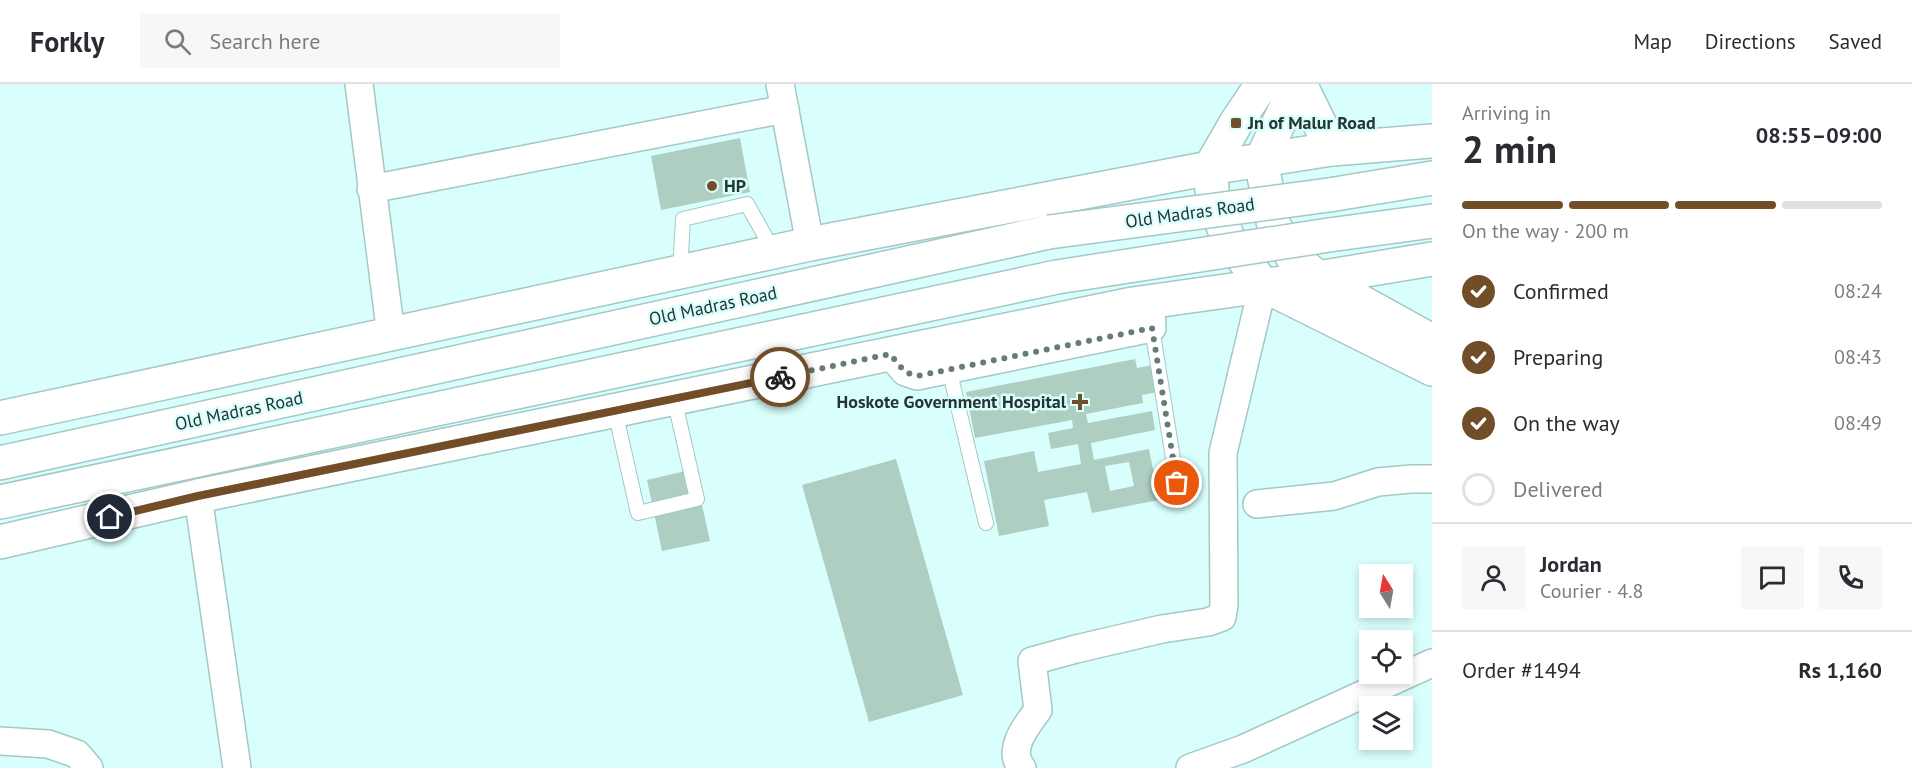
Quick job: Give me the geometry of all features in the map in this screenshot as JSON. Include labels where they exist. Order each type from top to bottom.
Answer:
[{"type":"main road","points":[[1262,84],[1210,168],[1213,201],[1228,238],[1263,285],[1378,327],[1432,340]]},
{"type":"main road","points":[[1299,84],[1332,149]]},
{"type":"main road","points":[[1299,84],[1261,161],[1274,226],[1292,256],[1432,369]]},
{"type":"main road","points":[[0,418],[810,244],[1210,168],[1332,149],[1432,141]]},
{"type":"main road","name":"Old Madras Road","points":[[0,463],[1049,232],[1329,195],[1432,177]]},
{"type":"main road","points":[[0,502],[1057,277],[1432,221]]},
{"type":"main road","points":[[0,542],[198,496],[890,354],[1151,315],[1263,285],[1432,259]]},
{"type":"street","points":[[359,84],[391,335]]},
{"type":"street","points":[[371,189],[782,96],[810,244]]},
{"type":"street","points":[[1022,768],[1015,752],[1025,727],[1038,710],[1032,661],[1076,648],[1162,629],[1208,622],[1222,617],[1224,453],[1263,285]]},
{"type":"street","points":[[890,354],[905,372],[917,376],[1151,315]]},
{"type":"street","points":[[1257,504],[1335,496],[1378,482],[1432,479]]},
{"type":"street","points":[[198,496],[237,768]]},
{"type":"street","points":[[1190,768],[1243,749],[1432,663]]},
{"type":"street","points":[[0,741],[48,744],[77,754],[89,768]]},
{"type":"lane","points":[[680,272],[683,219],[747,204],[774,252]]},
{"type":"lane","points":[[1151,315],[1177,483]]},
{"type":"lane","points":[[949,369],[986,523]]},
{"type":"lane","points":[[615,411],[638,513],[698,499],[674,398]]},
{"type":"building","points":[[740,138],[750,192],[661,210],[651,156]]},
{"type":"building","points":[[1135,359],[1137,368],[1153,365],[1158,392],[1142,395],[1143,403],[1086,414],[1088,423],[1152,411],[1155,430],[1091,443],[1094,460],[1149,449],[1159,500],[1092,513],[1087,492],[1044,500],[1049,526],[999,536],[984,461],[1034,451],[1038,472],[1081,464],[1078,444],[1051,449],[1048,433],[1073,428],[1072,420],[975,438],[966,392]],"holes":[[[1129,462],[1134,486],[1110,491],[1105,466]]]},
{"type":"building","points":[[896,459],[963,695],[869,722],[802,485]]},
{"type":"building","points":[[694,469],[710,541],[662,551],[647,480]]},
{"type":"way so far","points":[[780,377],[890,354],[905,372],[917,376],[1152,328],[1177,483]]},
{"type":"place","name":"Jn of Malur Road","points":[[1236,123]]},
{"type":"place","name":"HP","points":[[712,186]]},
{"type":"place","name":"Hoskote Government Hospital","points":[[1080,402]]},
{"type":"route","points":[[110,517],[198,496],[780,377]]}]
